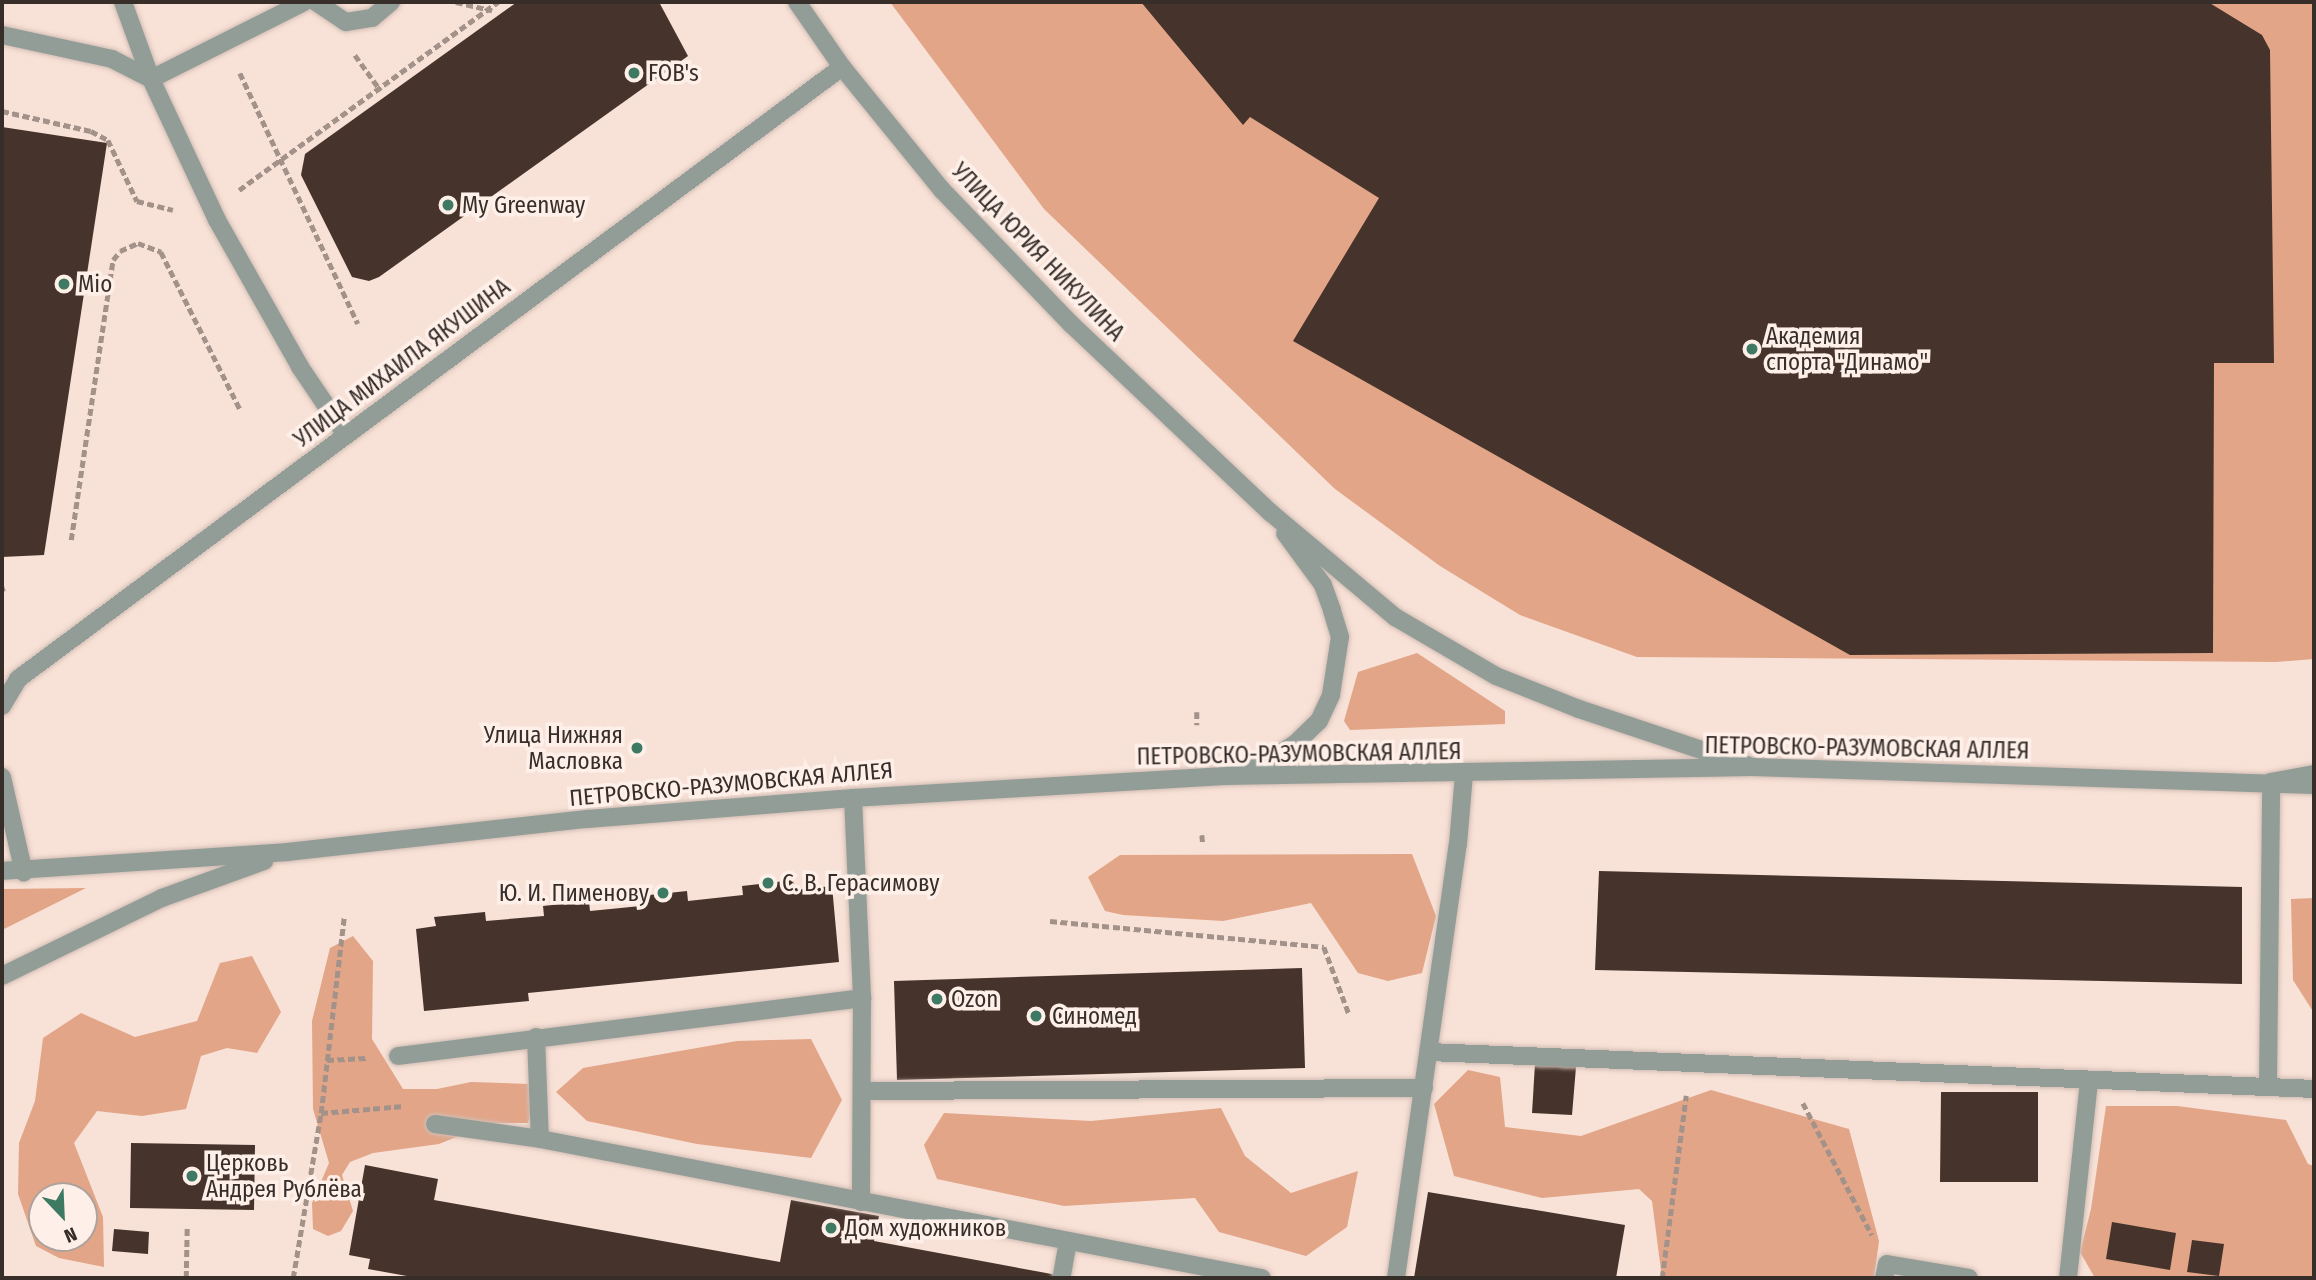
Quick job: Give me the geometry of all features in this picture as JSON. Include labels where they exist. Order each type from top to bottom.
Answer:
[{"type":"street","points":[[123,2],[151,79],[210,204],[300,367],[346,436]]},
{"type":"street","points":[[151,79],[304,2]]},
{"type":"street","points":[[316,2],[346,22],[372,18],[391,2]]},
{"type":"street","name":"УЛИЦА ЮРИЯ НИКУЛИНА","points":[[797,2],[842,67],[942,190],[1061,314],[1271,513],[1395,617],[1485,670],[1578,709],[1752,767]]},
{"type":"street","points":[[2,35],[113,58],[151,79]]},
{"type":"street","name":"УЛИЦА МИХАИЛА ЯКУШИНА","points":[[2,706],[18,680],[842,67]]},
{"type":"street","name":"УЛИЦА ЮРИЯ НИКУЛИНА","points":[[1224,776],[1267,762],[1295,744],[1319,721],[1331,695],[1338,663],[1340,637],[1323,585],[1271,513]]},
{"type":"street","name":"ПЕТРОВСКО-РАЗУМОВСКАЯ АЛЛЕЯ","points":[[2,871],[24,873],[287,852],[587,820],[853,797],[1224,776],[1752,767],[2314,785]]},
{"type":"street","points":[[1396,1278],[1429,1052],[1464,774]]},
{"type":"street","points":[[2268,1086],[2271,782],[2314,774]]},
{"type":"street","points":[[2,777],[24,873]]},
{"type":"street","points":[[853,797],[862,998],[862,1202]]},
{"type":"street","name":"ПЕТРОВСКО-РАЗУМОВСКАЯ АЛЛЕЯ","points":[[2,976],[162,898],[287,852]]},
{"type":"street","points":[[398,1056],[862,998]]},
{"type":"street","points":[[536,1037],[540,1139]]},
{"type":"street","points":[[1429,1052],[1785,1069],[2314,1089]]},
{"type":"street","points":[[2068,1278],[2089,1080]]},
{"type":"street","points":[[862,1091],[1424,1088]]},
{"type":"street","points":[[435,1124],[540,1139],[1262,1278]]},
{"type":"street","points":[[1062,1275],[1068,1241]]},
{"type":"street","points":[[1886,1271],[1969,1278]]},
{"type":"path","points":[[456,2],[493,10]]},
{"type":"path","points":[[2,111],[91,131],[108,139],[135,197],[145,206],[188,213],[210,204],[282,162],[493,10],[498,2]]},
{"type":"path","points":[[226,41],[358,324]]},
{"type":"path","points":[[71,540],[113,260],[120,251],[138,243],[161,252],[241,411]]},
{"type":"path","points":[[1196,712],[1197,725]]},
{"type":"path","points":[[1202,835],[1203,844]]},
{"type":"path","points":[[293,1278],[321,1113],[344,917]]},
{"type":"path","points":[[1050,921],[1324,947],[1349,1014]]},
{"type":"path","points":[[1661,1278],[1690,1063]]},
{"type":"path","points":[[1785,1069],[1886,1271]]},
{"type":"path","points":[[321,1113],[406,1106],[435,1124]]},
{"type":"path","points":[[186,1278],[187,1226]]},
{"type":"shaded area","name":"Академия спорта \"Динамо\"","points":[[890,2],[2314,2],[2314,659],[2276,662],[1637,657],[1520,615],[1440,566],[1335,489],[1044,209]]},
{"type":"shaded area","points":[[1417,653],[1505,711],[1505,724],[1350,730],[1344,721],[1358,672]]},
{"type":"shaded area","points":[[1412,854],[1436,916],[1422,973],[1388,981],[1358,973],[1311,903],[1223,921],[1123,915],[1105,911],[1088,877],[1120,855]]},
{"type":"shaded area","points":[[86,888],[2,930],[2,889]]},
{"type":"shaded area","points":[[2314,898],[2314,1013],[2293,980],[2291,899]]},
{"type":"shaded area","points":[[353,936],[373,961],[372,1039],[403,1089],[437,1089],[471,1082],[528,1084],[533,1107],[528,1123],[491,1123],[439,1144],[373,1153],[350,1162],[342,1175],[353,1211],[341,1231],[328,1236],[313,1229],[312,1203],[329,1163],[313,1109],[312,1021],[330,948]]},
{"type":"shaded area","points":[[252,956],[281,1012],[257,1053],[227,1048],[201,1056],[186,1109],[142,1116],[97,1111],[74,1143],[89,1182],[28,1182],[28,1223],[18,1194],[19,1143],[35,1101],[43,1038],[81,1013],[135,1037],[197,1021],[220,963]]},
{"type":"shaded area","points":[[811,1039],[842,1100],[811,1158],[697,1144],[587,1121],[556,1092],[583,1068],[737,1041]]},
{"type":"shaded area","points":[[1468,1070],[1500,1077],[1505,1127],[1581,1136],[1711,1090],[1849,1129],[1879,1241],[1874,1278],[1662,1278],[1652,1201],[1639,1189],[1542,1198],[1454,1176],[1434,1104]]},
{"type":"shaded area","points":[[2106,1106],[2177,1106],[2286,1120],[2308,1164],[2314,1166],[2314,1278],[2095,1278],[2080,1252],[2091,1209]]},
{"type":"shaded area","points":[[1221,1108],[1245,1156],[1291,1193],[1358,1171],[1347,1227],[1306,1256],[1219,1232],[1195,1198],[1064,1206],[937,1179],[924,1145],[944,1113],[1091,1121]]},
{"type":"shaded area","points":[[98,1204],[103,1217],[104,1267],[59,1258],[48,1252],[98,1252]]},
{"type":"building","points":[[517,2],[659,2],[688,56],[379,277],[369,281],[352,277],[301,175],[305,154]]},
{"type":"building","name":"Академия спорта \"Динамо\"","points":[[1141,2],[2208,2],[2262,35],[2270,50],[2274,363],[2214,363],[2213,653],[1850,655],[1293,341],[1379,198],[1250,117],[1243,125]]},
{"type":"building","points":[[2,127],[107,143],[44,555],[2,557]]},
{"type":"building","points":[[1599,871],[2242,887],[2242,984],[1595,970]]},
{"type":"building","points":[[793,880],[794,890],[832,886],[839,962],[528,993],[529,1001],[424,1011],[416,929],[436,926],[434,917],[485,912],[486,921],[544,916],[543,906],[589,901],[590,911],[641,906],[640,896],[687,891],[688,901],[743,895],[742,886]]},
{"type":"building","points":[[1302,968],[1305,1068],[897,1080],[894,981]]},
{"type":"building","points":[[1535,1064],[1576,1067],[1572,1115],[1532,1113]]},
{"type":"building","points":[[1941,1092],[2038,1092],[2038,1182],[1940,1182]]},
{"type":"building","name":"Церковь Андрея Рублёва","points":[[131,1143],[255,1145],[254,1210],[130,1208]]},
{"type":"building","points":[[365,1165],[438,1179],[434,1200],[780,1262],[791,1200],[879,1216],[874,1241],[1073,1278],[418,1278],[368,1269],[370,1259],[349,1255]]},
{"type":"building","points":[[1428,1192],[1625,1225],[1616,1278],[1414,1278]]},
{"type":"building","points":[[2112,1222],[2176,1233],[2170,1270],[2106,1259]]},
{"type":"building","points":[[114,1229],[149,1232],[148,1254],[112,1251]]},
{"type":"building","points":[[2192,1240],[2224,1244],[2219,1276],[2187,1272]]},
{"type":"place","name":"FOB's","points":[[634,73]]},
{"type":"place","name":"My Greenway","points":[[448,205]]},
{"type":"place","name":"Mio","points":[[64,284]]},
{"type":"place","name":"Академия спорта \"Динамо\"","points":[[1752,349]]},
{"type":"place","name":"Улица Нижняя Масловка","points":[[637,748]]},
{"type":"place","name":"С. В. Герасимову","points":[[768,883]]},
{"type":"place","name":"Ю. И. Пименову","points":[[663,893]]},
{"type":"place","name":"Ozon","points":[[937,999]]},
{"type":"place","name":"Синомед","points":[[1036,1016]]},
{"type":"place","name":"Церковь Андрея Рублёва","points":[[192,1176]]},
{"type":"place","name":"Дом художников","points":[[831,1228]]}]
